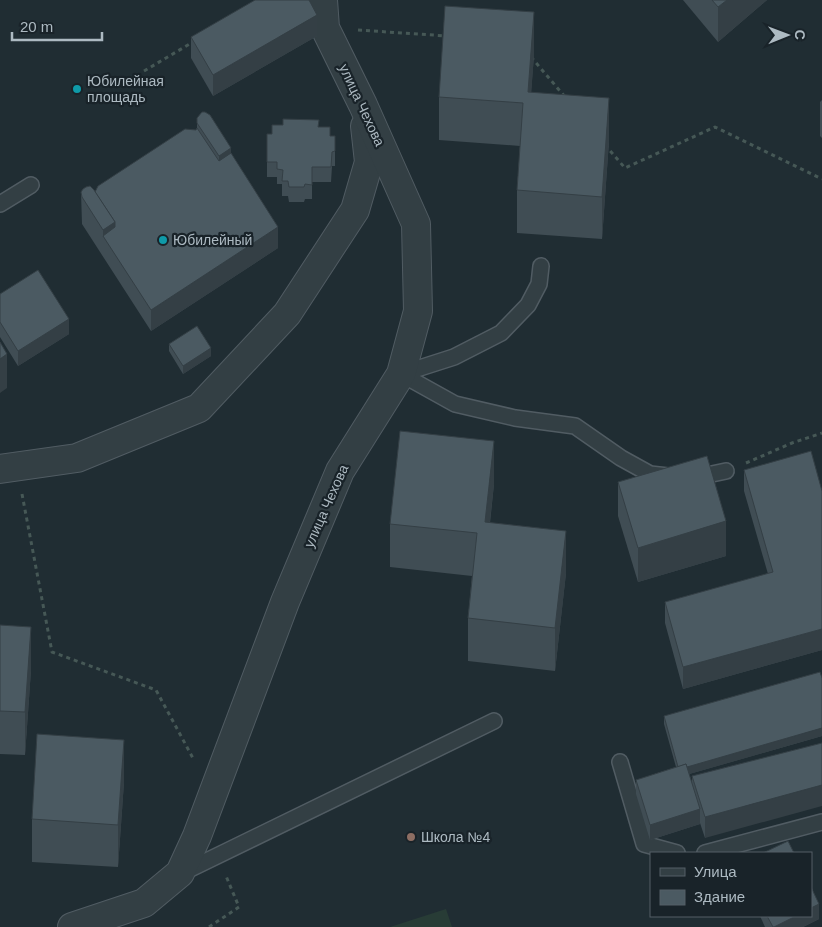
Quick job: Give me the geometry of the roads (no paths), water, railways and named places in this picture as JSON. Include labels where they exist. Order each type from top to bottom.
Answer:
[{"type":"street","name":"улица Чехова","points":[[72,927],[144,903],[180,873],[197,836],[284,602],[340,471],[401,374],[418,311],[416,224],[363,105],[325,28],[323,0]]},
{"type":"street","points":[[9,468],[77,458],[199,408],[286,314],[355,210],[369,162],[363,105]]},
{"type":"lane","points":[[0,204],[31,185]]},
{"type":"lane","points":[[401,374],[454,357],[501,333],[528,305],[539,284],[541,266]]},
{"type":"lane","points":[[401,374],[456,404],[515,418],[575,426],[621,458],[650,474],[687,479],[726,471]]},
{"type":"lane","points":[[180,873],[494,721]]},
{"type":"lane","points":[[620,762],[644,844],[673,852]]},
{"type":"lane","points":[[709,852],[822,822]]},
{"type":"place","name":"Юбилейная площадь","points":[[77,89]]},
{"type":"place","name":"Юбилейный","points":[[163,240]]},
{"type":"place","name":"Школа №4","points":[[411,837]]}]
